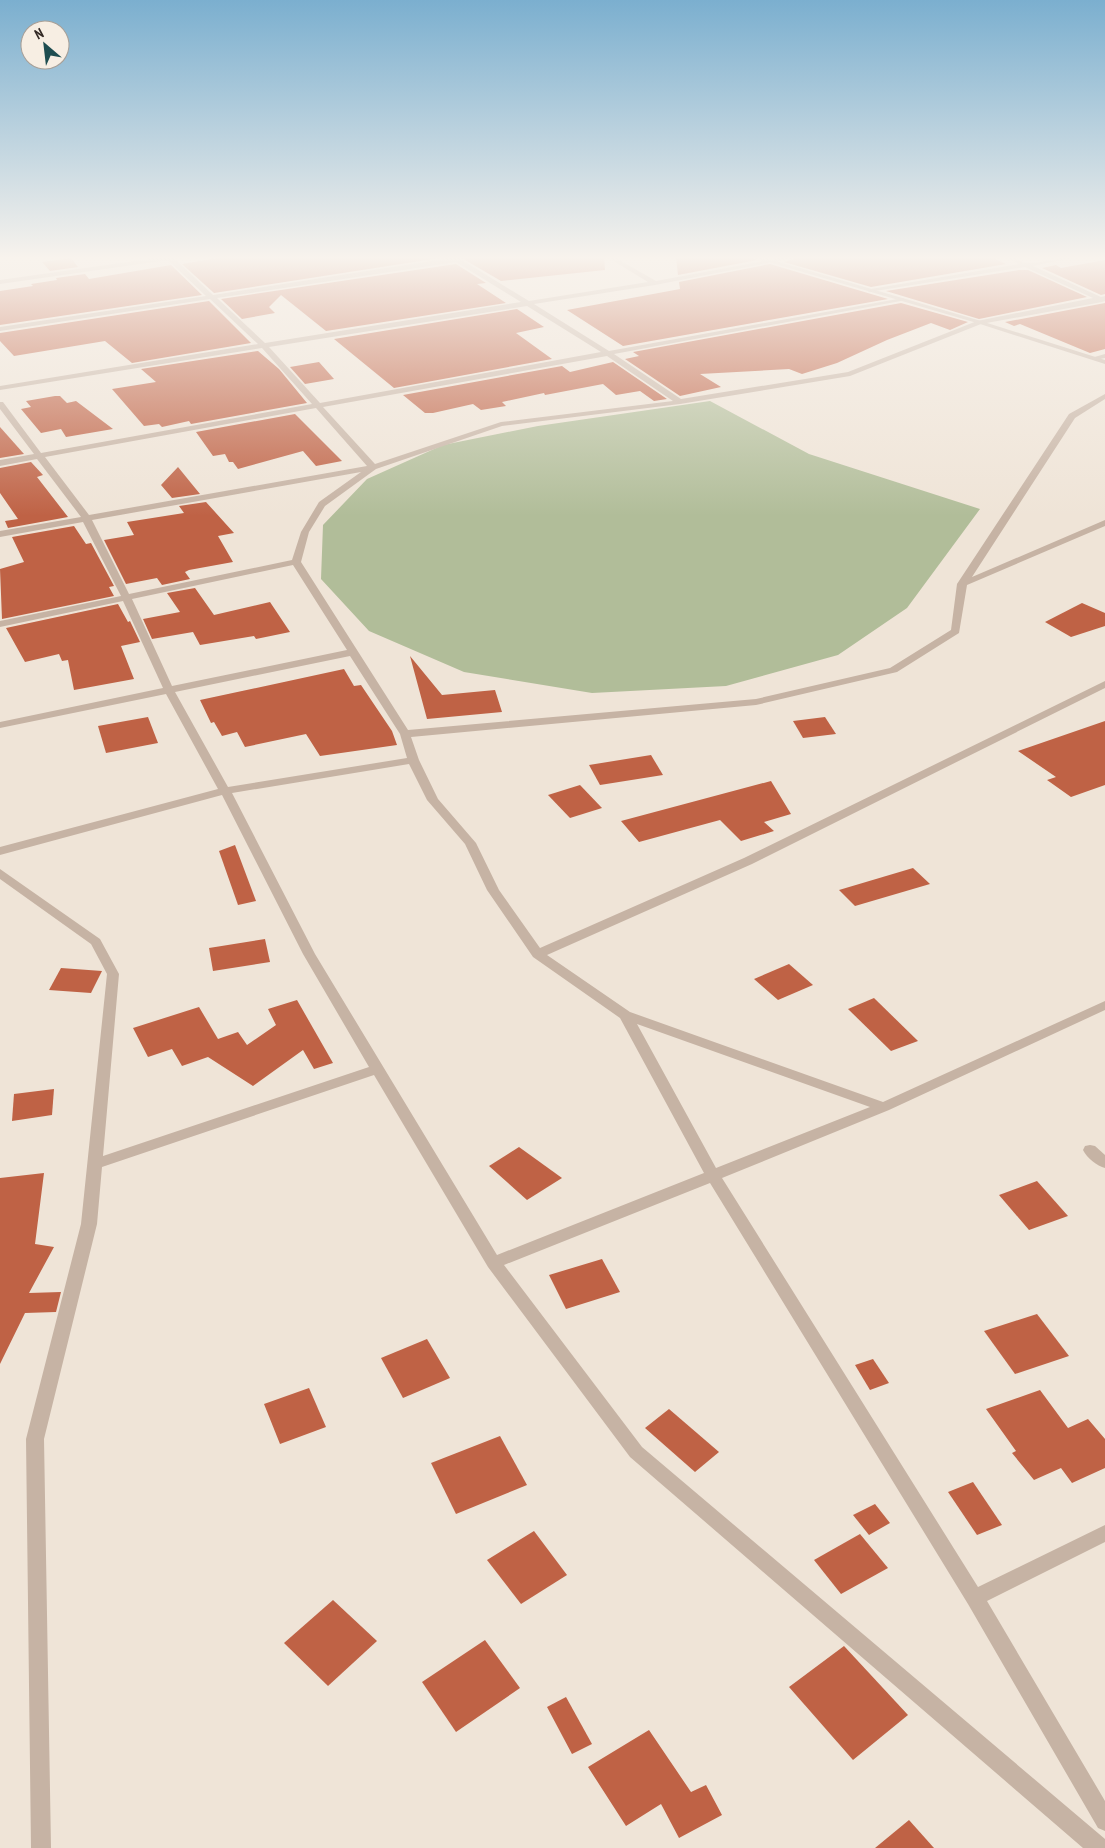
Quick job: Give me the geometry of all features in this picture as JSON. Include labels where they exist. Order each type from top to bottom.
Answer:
[{"type":"street","points":[[0,388],[274,343]]},
{"type":"street","points":[[592,343],[680,402]]},
{"type":"street","points":[[0,463],[321,407],[656,343]]},
{"type":"street","points":[[0,534],[373,467],[501,424],[680,402],[850,374],[926,343]]},
{"type":"street","points":[[1047,343],[1105,362]]},
{"type":"street","points":[[263,345],[321,407],[373,467]]},
{"type":"street","points":[[1095,358],[1105,356]]},
{"type":"street","points":[[405,734],[756,702],[893,670],[956,631],[962,584],[1072,416],[1105,396]]},
{"type":"street","points":[[0,404],[86,518],[126,597],[169,690],[225,791],[309,954],[494,1263],[636,1452],[1099,1848]]},
{"type":"street","points":[[373,467],[322,504],[305,532],[296,562],[405,734],[413,760],[434,800],[470,842],[494,890],[538,954],[625,1015],[884,1108]]},
{"type":"street","points":[[962,584],[1105,522]]},
{"type":"street","points":[[0,624],[296,562]]},
{"type":"street","points":[[0,724],[354,652]]},
{"type":"street","points":[[538,954],[748,861],[1105,684]]},
{"type":"street","points":[[0,851],[225,791],[413,760]]},
{"type":"street","points":[[0,873],[96,942],[113,974],[89,1224],[35,1439],[41,1848]]},
{"type":"street","points":[[494,1263],[884,1108],[1105,1005]]},
{"type":"street","points":[[625,1015],[714,1177],[975,1598],[1105,1821]]},
{"type":"street","points":[[95,1164],[378,1069]]},
{"type":"street","points":[[1090,1150],[1105,1163]]},
{"type":"street","points":[[975,1598],[1105,1533]]},
{"type":"green space","points":[[710,401],[809,454],[980,509],[907,608],[838,655],[726,686],[592,693],[464,672],[369,631],[321,579],[323,525],[367,479],[443,445],[538,426]]},
{"type":"building","points":[[2,343],[91,343],[14,356]]},
{"type":"building","points":[[108,343],[250,343],[132,363]]},
{"type":"building","points":[[339,343],[530,343],[552,359],[394,388]]},
{"type":"building","points":[[619,343],[639,343],[623,346]]},
{"type":"building","points":[[681,343],[880,343],[837,363],[802,374],[789,369],[700,374],[721,387],[680,396],[625,359],[639,356],[633,352]]},
{"type":"building","points":[[1066,343],[1105,343],[1105,349],[1090,353]]},
{"type":"building","points":[[258,351],[279,369],[307,403],[191,424],[189,421],[162,427],[159,424],[144,426],[112,389],[156,382],[141,369]]},
{"type":"building","points":[[319,362],[334,379],[305,384],[290,367]]},
{"type":"building","points":[[613,362],[667,399],[654,401],[640,391],[616,395],[603,384],[502,402],[506,406],[481,410],[473,404],[425,413],[403,395],[562,366],[570,372]]},
{"type":"building","points":[[60,396],[67,403],[76,401],[113,429],[66,437],[61,429],[41,433],[21,409],[31,407],[26,401]]},
{"type":"building","points":[[295,414],[342,461],[316,466],[303,451],[238,469],[233,462],[229,462],[225,454],[213,456],[196,432]]},
{"type":"building","points":[[0,427],[24,454],[0,458]]},
{"type":"building","points":[[31,462],[43,475],[37,477],[68,517],[8,528],[5,521],[18,519],[0,493],[0,468]]},
{"type":"building","points":[[178,467],[200,494],[172,498],[161,485]]},
{"type":"building","points":[[206,502],[234,533],[218,536],[233,562],[189,570],[185,572],[190,579],[162,585],[157,578],[126,584],[104,540],[134,535],[127,522],[184,513],[179,506]]},
{"type":"building","points":[[74,526],[86,544],[91,543],[114,586],[109,587],[114,596],[2,619],[0,569],[24,562],[12,537]]},
{"type":"building","points":[[195,588],[214,615],[270,602],[290,632],[256,639],[254,636],[200,645],[193,632],[152,639],[143,619],[180,612],[167,593]]},
{"type":"building","points":[[1082,603],[1105,613],[1105,626],[1071,637],[1045,622]]},
{"type":"building","points":[[118,604],[128,622],[130,621],[140,642],[121,646],[134,679],[74,690],[68,660],[62,661],[59,654],[25,662],[6,628]]},
{"type":"building","points":[[410,656],[442,695],[495,690],[502,712],[427,719]]},
{"type":"building","points":[[344,669],[354,686],[361,685],[392,731],[397,745],[320,756],[306,734],[245,747],[237,732],[222,736],[214,722],[211,723],[200,700]]},
{"type":"building","points":[[148,717],[158,743],[106,753],[98,726]]},
{"type":"building","points":[[825,717],[836,734],[803,738],[793,721]]},
{"type":"building","points":[[1105,721],[1105,785],[1071,797],[1047,780],[1056,777],[1018,751]]},
{"type":"building","points":[[651,755],[663,775],[600,785],[589,765]]},
{"type":"building","points":[[771,781],[791,814],[764,822],[774,831],[741,841],[720,820],[639,842],[621,821]]},
{"type":"building","points":[[580,785],[602,808],[570,818],[548,795]]},
{"type":"building","points":[[235,845],[256,901],[238,905],[219,851]]},
{"type":"building","points":[[913,868],[930,884],[855,906],[839,890]]},
{"type":"building","points":[[265,939],[270,962],[213,971],[209,948]]},
{"type":"building","points":[[789,964],[813,985],[778,1000],[754,979]]},
{"type":"building","points":[[61,968],[102,971],[91,993],[49,990]]},
{"type":"building","points":[[874,998],[918,1041],[891,1051],[848,1009]]},
{"type":"building","points":[[297,1000],[333,1063],[314,1069],[303,1050],[253,1086],[208,1057],[182,1066],[172,1049],[148,1057],[133,1028],[199,1007],[218,1039],[238,1032],[247,1045],[276,1025],[268,1009]]},
{"type":"building","points":[[54,1089],[52,1115],[12,1121],[14,1094]]},
{"type":"building","points":[[519,1147],[562,1178],[527,1200],[489,1166]]},
{"type":"building","points":[[44,1173],[35,1244],[54,1247],[29,1293],[61,1292],[56,1312],[25,1313],[0,1364],[0,1178]]},
{"type":"building","points":[[1037,1181],[1068,1216],[1029,1230],[999,1195]]},
{"type":"building","points":[[602,1259],[620,1292],[566,1309],[549,1275]]},
{"type":"building","points":[[1037,1314],[1069,1356],[1015,1374],[984,1331]]},
{"type":"building","points":[[427,1339],[450,1378],[403,1398],[381,1358]]},
{"type":"building","points":[[873,1359],[889,1383],[870,1390],[855,1365]]},
{"type":"building","points":[[309,1388],[326,1427],[280,1444],[264,1404]]},
{"type":"building","points":[[1040,1390],[1068,1428],[1088,1419],[1105,1439],[1105,1468],[1072,1483],[1061,1468],[1034,1480],[1012,1453],[1016,1451],[986,1409]]},
{"type":"building","points":[[669,1409],[719,1452],[695,1472],[645,1428]]},
{"type":"building","points":[[500,1436],[527,1485],[456,1514],[431,1463]]},
{"type":"building","points":[[973,1482],[1002,1525],[977,1535],[948,1492]]},
{"type":"building","points":[[875,1504],[890,1523],[869,1535],[853,1515]]},
{"type":"building","points":[[534,1531],[567,1575],[521,1604],[487,1560]]},
{"type":"building","points":[[860,1534],[888,1568],[841,1594],[814,1560]]},
{"type":"building","points":[[333,1600],[377,1641],[328,1686],[284,1643]]},
{"type":"building","points":[[485,1640],[520,1688],[456,1732],[422,1682]]},
{"type":"building","points":[[844,1646],[908,1715],[853,1760],[789,1687]]},
{"type":"building","points":[[566,1697],[592,1744],[572,1754],[547,1707]]},
{"type":"building","points":[[649,1730],[691,1792],[706,1785],[722,1815],[679,1838],[661,1804],[626,1826],[588,1767]]},
{"type":"building","points":[[909,1820],[934,1848],[875,1848]]}]
